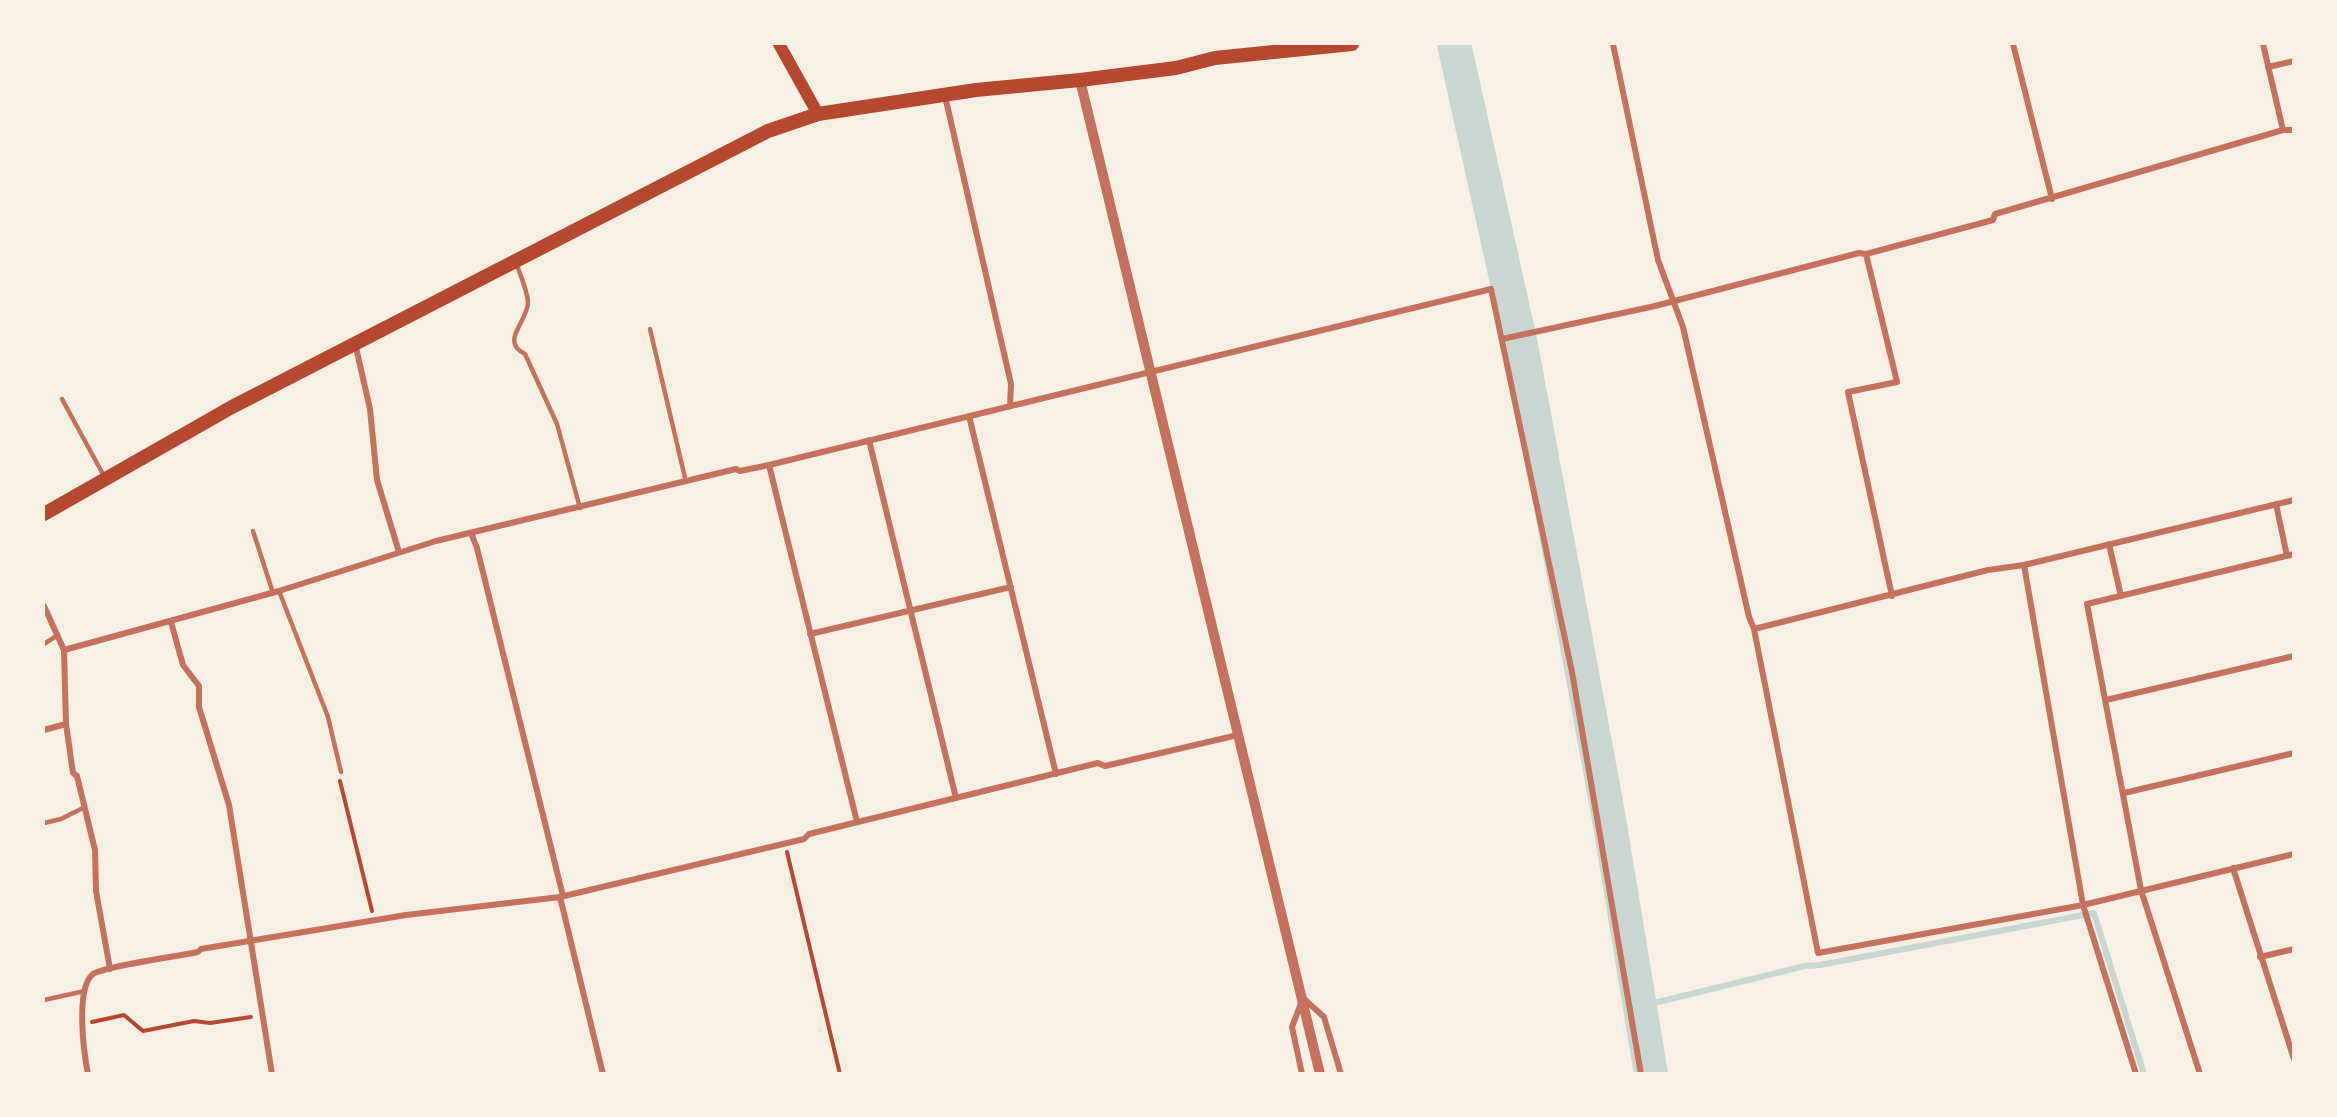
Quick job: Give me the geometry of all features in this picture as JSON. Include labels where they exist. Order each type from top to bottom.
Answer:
[{"type":"main road","points":[[779,44],[818,114]]},
{"type":"main road","points":[[44,514],[232,407],[768,131],[818,114],[945,95],[1176,68],[1215,58],[1353,44]]},
{"type":"street","points":[[1613,44],[1658,260],[1671,300],[1683,327],[1749,617],[1754,629],[1818,953],[2084,908],[2141,890],[2294,854]]},
{"type":"street","points":[[2013,44],[2052,199]]},
{"type":"street","points":[[2263,44],[2283,130]]},
{"type":"street","points":[[2268,67],[2294,61]]},
{"type":"street","points":[[1080,80],[1320,1074]]},
{"type":"street","points":[[945,95],[1011,384],[1010,406]]},
{"type":"street","points":[[1502,339],[1858,253],[1866,254],[1993,220],[1995,214],[2283,130],[2294,130]]},
{"type":"street","points":[[1866,254],[1897,382],[1848,392],[1892,596]]},
{"type":"street","points":[[64,650],[276,592],[399,552],[471,533],[736,469],[740,471],[769,465],[1491,289],[1572,672],[1641,1074]]},
{"type":"street","points":[[355,343],[370,409],[377,480],[399,552]]},
{"type":"street","points":[[969,416],[1056,774]]},
{"type":"street","points":[[869,440],[956,798]]},
{"type":"street","points":[[769,465],[856,822]]},
{"type":"street","points":[[1754,629],[1988,570],[2024,565],[2294,500]]},
{"type":"street","points":[[2200,1074],[2141,890],[2087,604],[2290,555],[2276,504]]},
{"type":"street","points":[[471,533],[477,548],[603,1074]]},
{"type":"street","points":[[2109,544],[2121,596]]},
{"type":"street","points":[[2024,565],[2084,908],[2136,1074]]},
{"type":"street","points":[[810,634],[1011,587]]},
{"type":"street","points":[[44,606],[64,650],[66,724],[74,772],[95,850],[96,891],[110,969]]},
{"type":"street","points":[[171,622],[183,665],[199,686],[199,707],[229,805],[272,1074]]},
{"type":"street","points":[[2106,700],[2294,656]]},
{"type":"street","points":[[44,730],[66,724]]},
{"type":"street","points":[[88,1074],[82,1041],[85,991],[93,975],[110,969],[250,941],[374,920],[561,896],[804,839],[809,834],[1098,763],[1105,765],[1238,735]]},
{"type":"street","points":[[2124,793],[2294,753]]},
{"type":"street","points":[[2233,868],[2294,1059]]},
{"type":"street","points":[[2260,957],[2294,949]]},
{"type":"street","points":[[1302,1074],[1292,1027],[1303,998]]},
{"type":"street","points":[[1303,998],[1324,1017],[1341,1074]]},
{"type":"lane","points":[[516,261],[528,306],[514,333],[513,343],[517,350],[525,354],[557,424],[580,508]]},
{"type":"lane","points":[[650,328],[686,482]]},
{"type":"lane","points":[[62,399],[105,479]]},
{"type":"lane","points":[[253,531],[328,717],[341,772]]},
{"type":"lane","points":[[44,644],[58,634]]},
{"type":"lane","points":[[44,823],[61,819],[85,807]]},
{"type":"lane","points":[[44,1000],[85,991]]},
{"type":"path","points":[[341,772],[339,776],[374,920]]},
{"type":"path","points":[[785,843],[840,1074]]},
{"type":"path","points":[[83,1024],[124,1015],[143,1030],[194,1021],[210,1023],[261,1016]]},
{"type":"waterway","points":[[1454,44],[1521,345],[1608,813],[1651,1074]]},
{"type":"waterway","points":[[1650,1004],[1805,966],[2094,913],[2144,1074]]}]
